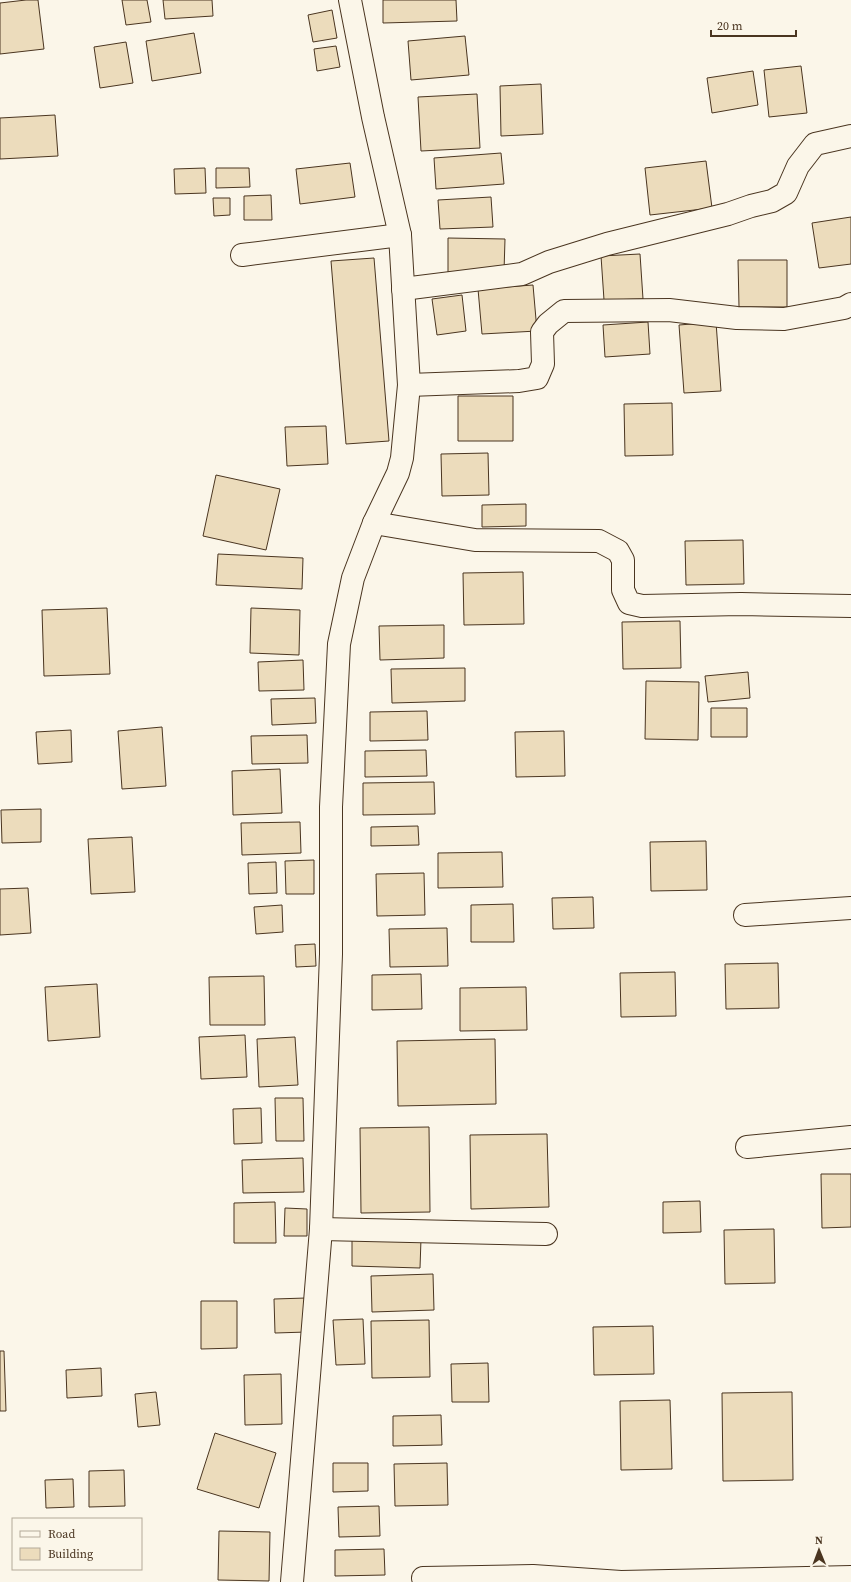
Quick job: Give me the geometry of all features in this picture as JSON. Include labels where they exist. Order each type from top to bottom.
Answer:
[{"type":"street","points":[[292,1582],[321,1229],[331,954],[331,807],[339,644],[353,578],[374,523],[398,473],[402,458],[409,385],[400,235],[373,117],[350,0]]},
{"type":"street","points":[[403,289],[522,274],[549,262],[607,244],[772,201],[786,193],[798,166],[815,144],[851,136]]},
{"type":"street","points":[[242,255],[400,235]]},
{"type":"street","points":[[409,385],[519,381],[537,378],[543,364],[542,332],[548,324],[564,311],[669,310],[737,318],[784,319],[844,308],[851,304]]},
{"type":"street","points":[[374,523],[475,540],[599,541],[618,551],[623,560],[623,590],[629,602],[642,606],[741,604],[851,606]]},
{"type":"street","points":[[745,915],[851,908]]},
{"type":"street","points":[[747,1147],[851,1138]]},
{"type":"street","points":[[321,1229],[546,1234]]},
{"type":"street","points":[[423,1578],[533,1576],[621,1582],[851,1577]]},
{"type":"building","points":[[38,0],[44,49],[0,54],[0,3]]},
{"type":"building","points":[[122,0],[147,0],[151,22],[126,25]]},
{"type":"building","points":[[163,0],[212,0],[213,16],[165,19]]},
{"type":"building","points":[[383,0],[456,0],[457,21],[383,23]]},
{"type":"building","points":[[332,10],[337,38],[313,42],[308,15]]},
{"type":"building","points":[[194,33],[201,73],[152,81],[146,41]]},
{"type":"building","points":[[465,36],[469,75],[411,80],[408,41]]},
{"type":"building","points":[[126,42],[133,83],[100,88],[94,47]]},
{"type":"building","points":[[336,46],[340,67],[317,71],[314,49]]},
{"type":"building","points":[[801,66],[807,113],[769,117],[764,70]]},
{"type":"building","points":[[753,71],[758,105],[712,113],[707,78]]},
{"type":"building","points":[[541,84],[543,134],[501,136],[500,86]]},
{"type":"building","points":[[477,94],[480,148],[421,151],[418,97]]},
{"type":"building","points":[[55,115],[58,156],[0,159],[0,118]]},
{"type":"building","points":[[501,153],[504,184],[436,189],[434,158]]},
{"type":"building","points":[[706,161],[712,208],[650,215],[645,168]]},
{"type":"building","points":[[350,163],[355,197],[300,204],[296,169]]},
{"type":"building","points":[[205,168],[206,193],[175,194],[174,169]]},
{"type":"building","points":[[216,168],[249,168],[250,187],[216,188]]},
{"type":"building","points":[[271,195],[272,220],[244,220],[244,196]]},
{"type":"building","points":[[491,197],[493,227],[440,229],[438,200]]},
{"type":"building","points":[[213,198],[230,198],[230,215],[214,216]]},
{"type":"building","points":[[851,217],[851,264],[819,268],[812,223]]},
{"type":"building","points":[[448,238],[505,239],[504,272],[448,272]]},
{"type":"building","points":[[640,254],[643,299],[604,300],[601,256]]},
{"type":"building","points":[[374,258],[389,441],[346,444],[331,261]]},
{"type":"building","points":[[738,260],[787,260],[787,307],[739,307]]},
{"type":"building","points":[[533,285],[537,331],[482,334],[478,289]]},
{"type":"building","points":[[462,295],[466,331],[437,335],[432,299]]},
{"type":"building","points":[[648,322],[650,354],[605,357],[603,325]]},
{"type":"building","points":[[716,322],[721,391],[684,393],[679,325]]},
{"type":"building","points":[[458,396],[513,396],[513,441],[458,441]]},
{"type":"building","points":[[672,403],[673,455],[625,456],[624,404]]},
{"type":"building","points":[[326,426],[328,464],[287,466],[285,427]]},
{"type":"building","points":[[488,453],[489,495],[442,496],[441,454]]},
{"type":"building","points":[[216,475],[280,489],[266,550],[203,536]]},
{"type":"building","points":[[526,504],[526,526],[482,527],[482,505]]},
{"type":"building","points":[[743,540],[744,584],[686,585],[685,541]]},
{"type":"building","points":[[218,554],[303,558],[302,589],[216,585]]},
{"type":"building","points":[[523,572],[524,624],[464,625],[463,573]]},
{"type":"building","points":[[107,608],[110,674],[44,676],[42,610]]},
{"type":"building","points":[[251,608],[300,610],[299,655],[250,653]]},
{"type":"building","points":[[680,621],[681,668],[623,669],[622,622]]},
{"type":"building","points":[[444,625],[444,658],[380,660],[379,626]]},
{"type":"building","points":[[303,660],[304,690],[259,691],[258,662]]},
{"type":"building","points":[[465,668],[465,701],[392,703],[391,669]]},
{"type":"building","points":[[748,672],[750,698],[708,702],[705,676]]},
{"type":"building","points":[[646,681],[699,682],[698,740],[645,739]]},
{"type":"building","points":[[315,698],[316,723],[272,725],[271,699]]},
{"type":"building","points":[[711,708],[747,708],[747,737],[711,737]]},
{"type":"building","points":[[427,711],[428,740],[370,741],[370,712]]},
{"type":"building","points":[[162,727],[166,786],[122,789],[118,731]]},
{"type":"building","points":[[71,730],[72,762],[38,764],[36,732]]},
{"type":"building","points":[[564,731],[565,776],[516,777],[515,732]]},
{"type":"building","points":[[307,735],[308,763],[252,764],[251,736]]},
{"type":"building","points":[[426,750],[427,776],[365,777],[365,751]]},
{"type":"building","points":[[280,769],[282,813],[233,815],[232,771]]},
{"type":"building","points":[[434,782],[435,814],[363,815],[363,783]]},
{"type":"building","points":[[41,809],[41,842],[2,843],[1,810]]},
{"type":"building","points":[[300,822],[301,853],[242,855],[241,823]]},
{"type":"building","points":[[418,826],[419,845],[371,846],[371,827]]},
{"type":"building","points":[[132,837],[135,892],[91,894],[88,839]]},
{"type":"building","points":[[706,841],[707,890],[651,891],[650,842]]},
{"type":"building","points":[[502,852],[503,887],[438,888],[438,853]]},
{"type":"building","points":[[314,860],[314,894],[286,894],[285,861]]},
{"type":"building","points":[[276,862],[277,893],[249,894],[248,863]]},
{"type":"building","points":[[424,873],[425,915],[377,916],[376,874]]},
{"type":"building","points":[[28,888],[31,933],[0,935],[0,889]]},
{"type":"building","points":[[593,897],[594,928],[553,929],[552,898]]},
{"type":"building","points":[[513,904],[514,942],[471,942],[471,905]]},
{"type":"building","points":[[282,905],[283,932],[256,934],[254,907]]},
{"type":"building","points":[[447,928],[448,966],[390,967],[389,929]]},
{"type":"building","points":[[315,944],[316,966],[296,967],[295,945]]},
{"type":"building","points":[[778,963],[779,1008],[726,1009],[725,964]]},
{"type":"building","points":[[675,972],[676,1016],[621,1017],[620,973]]},
{"type":"building","points":[[421,974],[422,1009],[372,1010],[372,975]]},
{"type":"building","points":[[264,976],[265,1025],[210,1025],[209,977]]},
{"type":"building","points":[[97,984],[100,1037],[48,1041],[45,987]]},
{"type":"building","points":[[526,987],[527,1030],[460,1031],[460,988]]},
{"type":"building","points":[[245,1035],[247,1077],[201,1079],[199,1037]]},
{"type":"building","points":[[295,1037],[298,1085],[259,1087],[257,1039]]},
{"type":"building","points":[[495,1039],[496,1104],[398,1106],[397,1041]]},
{"type":"building","points":[[275,1098],[303,1098],[304,1141],[276,1141]]},
{"type":"building","points":[[261,1108],[262,1143],[234,1144],[233,1109]]},
{"type":"building","points":[[429,1127],[430,1212],[361,1213],[360,1128]]},
{"type":"building","points":[[547,1134],[549,1207],[471,1209],[470,1135]]},
{"type":"building","points":[[303,1158],[304,1192],[243,1193],[242,1160]]},
{"type":"building","points":[[821,1174],[851,1174],[851,1227],[822,1228]]},
{"type":"building","points":[[700,1201],[701,1232],[663,1233],[663,1202]]},
{"type":"building","points":[[275,1202],[276,1243],[234,1243],[234,1203]]},
{"type":"building","points":[[285,1208],[307,1209],[307,1236],[284,1236]]},
{"type":"building","points":[[774,1229],[775,1283],[725,1284],[724,1230]]},
{"type":"building","points":[[352,1238],[421,1239],[420,1268],[352,1266]]},
{"type":"building","points":[[433,1274],[434,1310],[372,1312],[371,1276]]},
{"type":"building","points":[[306,1298],[307,1332],[275,1333],[274,1299]]},
{"type":"building","points":[[201,1301],[237,1301],[237,1348],[201,1349]]},
{"type":"building","points":[[363,1319],[365,1364],[336,1365],[333,1320]]},
{"type":"building","points":[[429,1320],[430,1377],[372,1378],[371,1321]]},
{"type":"building","points":[[653,1326],[654,1374],[594,1375],[593,1327]]},
{"type":"building","points":[[0,1351],[4,1351],[6,1411],[0,1411]]},
{"type":"building","points":[[488,1363],[489,1402],[452,1402],[451,1364]]},
{"type":"building","points":[[101,1368],[102,1396],[67,1398],[66,1370]]},
{"type":"building","points":[[281,1374],[282,1424],[245,1425],[244,1375]]},
{"type":"building","points":[[156,1392],[160,1425],[138,1427],[135,1394]]},
{"type":"building","points":[[792,1392],[793,1480],[723,1481],[722,1393]]},
{"type":"building","points":[[670,1400],[672,1469],[621,1470],[620,1401]]},
{"type":"building","points":[[441,1415],[442,1445],[393,1446],[393,1416]]},
{"type":"building","points":[[215,1433],[276,1453],[259,1508],[197,1489]]},
{"type":"building","points":[[333,1463],[368,1463],[368,1491],[333,1492]]},
{"type":"building","points":[[447,1463],[448,1505],[395,1506],[394,1464]]},
{"type":"building","points":[[124,1470],[125,1506],[89,1507],[89,1471]]},
{"type":"building","points":[[73,1479],[74,1507],[46,1508],[45,1480]]},
{"type":"building","points":[[379,1506],[380,1536],[339,1537],[338,1507]]},
{"type":"building","points":[[219,1531],[270,1532],[269,1581],[218,1580]]},
{"type":"building","points":[[384,1549],[385,1575],[335,1576],[335,1550]]}]
